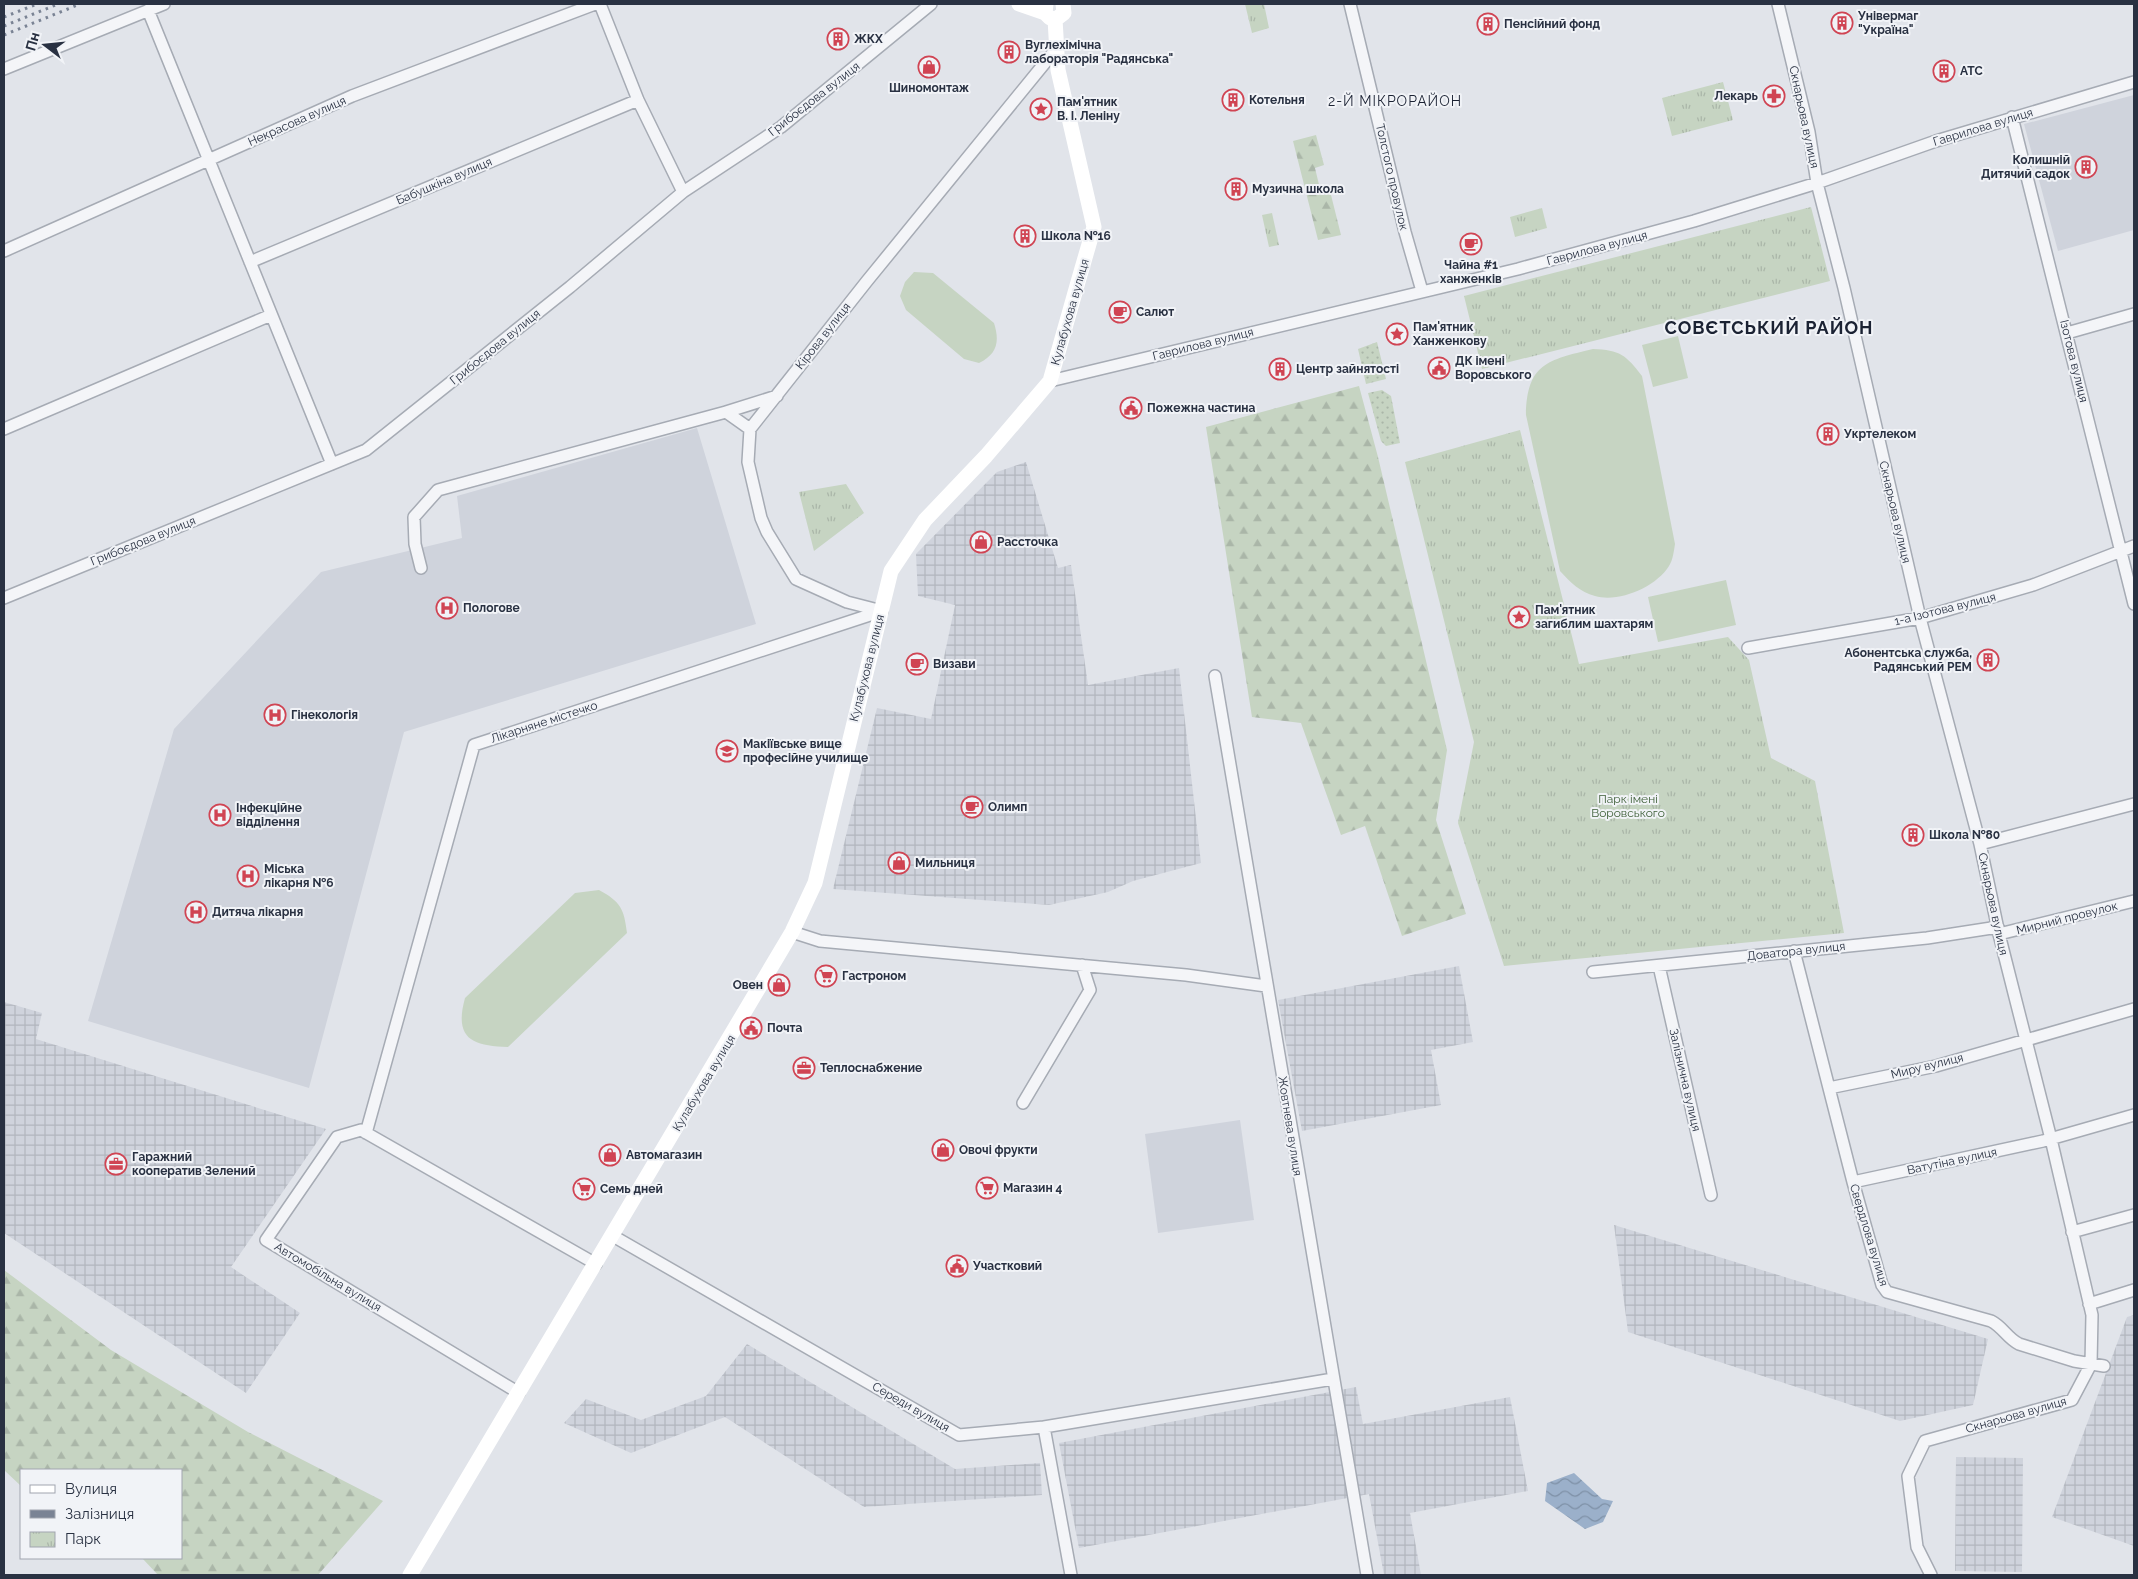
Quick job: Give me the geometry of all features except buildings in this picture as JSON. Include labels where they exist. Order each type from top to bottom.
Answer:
[{"type":"street","points":[[4,69],[164,4]]},
{"type":"street","name":"Некрасова вулиця","points":[[4,252],[352,96],[595,4]]},
{"type":"street","points":[[600,4],[638,100],[683,192]]},
{"type":"street","name":"Грибоєдова вулиця","points":[[4,598],[366,450],[570,287],[683,192],[781,127],[931,4]]},
{"type":"street","points":[[1019,4],[1049,12],[1059,18],[1064,14],[1064,4]]},
{"type":"street","name":"Толстого провулок","points":[[1350,4],[1405,232],[1422,290]]},
{"type":"street","name":"Скнарьова вулиця","points":[[1778,4],[1809,132],[1817,183],[1846,296],[1920,618],[1980,844],[2024,1039],[2051,1139],[2089,1304],[2093,1338],[2091,1364],[2072,1400],[1925,1441],[1908,1476],[1917,1547],[1931,1575]]},
{"type":"street","points":[[148,10],[332,464]]},
{"type":"street","name":"Кулабухова вулиця","points":[[410,1575],[792,932],[815,883],[891,571],[925,520],[986,456],[1050,381],[1094,227],[1058,70],[1057,48],[1049,12]]},
{"type":"street","name":"Кірова вулиця","points":[[750,429],[867,281],[1057,48]]},
{"type":"street","name":"Гаврилова вулиця","points":[[1050,381],[1422,290],[1554,260],[1732,211],[1936,141],[2134,82]]},
{"type":"street","name":"Бабушкіна вулиця","points":[[250,262],[638,100]]},
{"type":"street","name":"Ізотова вулиця","points":[[2012,117],[2134,604]]},
{"type":"street","points":[[4,429],[271,314]]},
{"type":"street","points":[[2067,333],[2134,314]]},
{"type":"street","points":[[421,568],[415,544],[414,517],[438,490],[726,412],[776,396]]},
{"type":"street","points":[[726,412],[750,429],[748,462],[761,518],[767,532],[796,579],[847,602],[882,611]]},
{"type":"street","name":"1-а Ізотова вулиця","points":[[1748,648],[1920,618],[2033,585],[2134,546]]},
{"type":"street","name":"Лікарняне містечко","points":[[366,1132],[474,745],[882,611]]},
{"type":"street","name":"Жовтнева вулиця","points":[[1215,676],[1367,1575]]},
{"type":"street","points":[[1980,844],[2134,804]]},
{"type":"street","name":"Мирний провулок","points":[[1999,931],[2134,901]]},
{"type":"street","name":"Доватора вулиця","points":[[1593,972],[1999,931]]},
{"type":"street","points":[[792,932],[820,941],[1186,975],[1266,986]]},
{"type":"street","name":"Свердлова вулиця","points":[[1794,951],[1853,1182],[1882,1285],[1887,1292],[1991,1321],[2000,1326],[2012,1341],[2019,1344],[2104,1366]]},
{"type":"street","points":[[1024,1103],[1090,990],[1082,965]]},
{"type":"street","name":"Залізнична вулиця","points":[[1659,966],[1711,1195]]},
{"type":"street","name":"Миру вулиця","points":[[1829,1088],[1936,1066],[2024,1039],[2134,1009]]},
{"type":"street","name":"Ватутіна вулиця","points":[[1853,1182],[2051,1139],[2134,1115]]},
{"type":"street","name":"Автомобільна вулиця","points":[[366,1132],[361,1130],[337,1136],[266,1240],[519,1393]]},
{"type":"street","points":[[366,1132],[596,1264]]},
{"type":"street","points":[[2072,1232],[2134,1215]]},
{"type":"street","name":"Середи вулиця","points":[[613,1236],[959,1435],[1044,1427],[1333,1379]]},
{"type":"street","points":[[2089,1304],[2134,1290]]},
{"type":"street","points":[[1044,1427],[1071,1575]]},
{"type":"shaded area","points":[[2134,95],[2134,230],[2058,251],[2024,124]]},
{"type":"shaded area","name":"Міська лікарня №6","points":[[697,428],[756,624],[404,732],[309,1088],[88,1021],[174,729],[321,572],[462,538],[457,496]]},
{"type":"shaded area","points":[[1026,462],[1058,568],[1071,565],[1088,685],[1179,668],[1201,863],[1133,881],[1108,892],[1049,905],[833,889],[877,708],[931,719],[955,605],[918,596],[916,554],[997,472]]},
{"type":"shaded area","points":[[1459,966],[1473,1042],[1431,1050],[1441,1105],[1302,1131],[1278,1000]]},
{"type":"shaded area","name":"Гаражний кооператив Зелений","points":[[4,1002],[42,1013],[36,1039],[326,1129],[231,1267],[300,1313],[246,1393],[4,1233]]},
{"type":"shaded area","points":[[1240,1120],[1254,1220],[1158,1233],[1145,1134]]},
{"type":"shaded area","points":[[1614,1225],[1988,1339],[1973,1405],[1900,1421],[1628,1332]]},
{"type":"shaded area","points":[[2134,1315],[2134,1546],[2052,1517],[2127,1317]]},
{"type":"shaded area","points":[[747,1344],[955,1469],[1040,1463],[1042,1495],[864,1507],[725,1417],[631,1453],[564,1423],[586,1399],[641,1420],[706,1396]]},
{"type":"shaded area","points":[[1356,1387],[1363,1424],[1510,1397],[1528,1491],[1410,1513],[1421,1575],[1384,1575],[1369,1494],[1079,1548],[1059,1443]]},
{"type":"shaded area","points":[[1956,1457],[2023,1458],[2022,1572],[1955,1571]]},
{"type":"green space","points":[[1245,4],[1264,4],[1269,28],[1252,33]]},
{"type":"green space","points":[[1723,82],[1733,120],[1672,136],[1662,98]]},
{"type":"green space","points":[[1316,135],[1324,165],[1315,168],[1321,193],[1330,191],[1341,235],[1318,240],[1293,141]]},
{"type":"green space","points":[[1811,207],[1830,281],[1482,369],[1464,296]]},
{"type":"green space","points":[[1542,208],[1547,228],[1515,237],[1510,217]]},
{"type":"green space","points":[[1272,213],[1279,245],[1269,247],[1262,215]]},
{"type":"green space","points":[[914,272],[933,273],[994,323],[997,342],[990,356],[979,363],[964,359],[906,310],[900,296],[905,282]]},
{"type":"green space","points":[[1678,336],[1688,378],[1653,387],[1642,345]]},
{"type":"green space","points":[[1377,342],[1386,379],[1366,384],[1358,349]]},
{"type":"green space","points":[[1593,349],[1616,352],[1622,355],[1627,358],[1642,376],[1675,544],[1670,564],[1655,581],[1636,592],[1605,598],[1595,596],[1580,589],[1560,571],[1526,415],[1530,385],[1543,367],[1563,357]]},
{"type":"green space","points":[[1359,386],[1378,457],[1447,750],[1436,820],[1466,914],[1402,936],[1365,826],[1341,835],[1301,723],[1252,717],[1206,427]]},
{"type":"green space","points":[[1382,390],[1391,396],[1400,443],[1386,446],[1381,441],[1368,393]]},
{"type":"green space","name":"Парк імені Воровського","points":[[1520,430],[1579,664],[1728,637],[1749,660],[1771,758],[1815,781],[1844,933],[1504,966],[1458,823],[1474,742],[1405,462]]},
{"type":"green space","points":[[846,484],[864,513],[814,551],[799,492]]},
{"type":"green space","points":[[1726,580],[1736,625],[1658,642],[1648,597]]},
{"type":"green space","points":[[599,890],[612,898],[620,907],[623,912],[627,933],[508,1047],[484,1045],[468,1037],[462,1022],[465,998],[575,893]]},
{"type":"green space","points":[[4,1270],[111,1350],[248,1432],[383,1501],[318,1575],[158,1575],[143,1559],[182,1559],[182,1469],[20,1469],[20,1485],[4,1470]]},
{"type":"water","points":[[1574,1473],[1602,1499],[1613,1501],[1603,1522],[1585,1529],[1545,1501],[1547,1483]]},
{"type":"railway","points":[[4,17],[37,4]]},
{"type":"railway","points":[[4,26],[58,4]]},
{"type":"railway","points":[[4,35],[80,4]]},
{"type":"place","name":"Універмаг \"Україна\"","points":[[1842,23]]},
{"type":"place","name":"Пенсійний фонд","points":[[1488,24]]},
{"type":"place","name":"ЖКХ","points":[[838,39]]},
{"type":"place","name":"Вуглехімічна лабораторія \"Радянська\"","points":[[1009,52]]},
{"type":"place","name":"Шиномонтаж","points":[[929,67]]},
{"type":"place","name":"АТС","points":[[1944,71]]},
{"type":"place","name":"Лекарь","points":[[1774,96]]},
{"type":"place","name":"Котельня","points":[[1233,100]]},
{"type":"place","name":"Пам'ятник В. І. Леніну","points":[[1041,109]]},
{"type":"place","name":"Колишній Дитячий садок","points":[[2086,167]]},
{"type":"place","name":"Музична школа","points":[[1236,189]]},
{"type":"place","name":"Школа №16","points":[[1025,236]]},
{"type":"place","name":"Чайна #1 ханженків","points":[[1471,244]]},
{"type":"place","name":"Салют","points":[[1120,312]]},
{"type":"place","name":"Пам'ятник Ханженкову","points":[[1397,334]]},
{"type":"place","name":"ДК імені Воровського","points":[[1439,368]]},
{"type":"place","name":"Центр зайнятості","points":[[1280,369]]},
{"type":"place","name":"Пожежна частина","points":[[1131,408]]},
{"type":"place","name":"Укртелеком","points":[[1828,434]]},
{"type":"place","name":"Рассточка","points":[[981,542]]},
{"type":"place","name":"Пологове","points":[[447,608]]},
{"type":"place","name":"Пам'ятник загиблим шахтарям","points":[[1519,617]]},
{"type":"place","name":"Абонентська служба, Радянський РЕМ","points":[[1988,660]]},
{"type":"place","name":"Визави","points":[[917,664]]},
{"type":"place","name":"Гінекологія","points":[[275,715]]},
{"type":"place","name":"Макіївське вище професійне училище","points":[[727,751]]},
{"type":"place","name":"Олимп","points":[[972,807]]},
{"type":"place","name":"Інфекційне відділення","points":[[220,815]]},
{"type":"place","name":"Школа №80","points":[[1913,835]]},
{"type":"place","name":"Мильниця","points":[[899,863]]},
{"type":"place","name":"Міська лікарня №6","points":[[248,876]]},
{"type":"place","name":"Дитяча лікарня","points":[[196,912]]},
{"type":"place","name":"Гастроном","points":[[826,976]]},
{"type":"place","name":"Овен","points":[[779,985]]},
{"type":"place","name":"Почта","points":[[751,1028]]},
{"type":"place","name":"Теплоснабжение","points":[[804,1068]]},
{"type":"place","name":"Овочі фрукти","points":[[943,1150]]},
{"type":"place","name":"Автомагазин","points":[[610,1155]]},
{"type":"place","name":"Гаражний кооператив Зелений","points":[[116,1164]]},
{"type":"place","name":"Магазин 4","points":[[987,1188]]},
{"type":"place","name":"Семь дней","points":[[584,1189]]},
{"type":"place","name":"Участковий","points":[[957,1266]]},
{"type":"district","name":"2-Й МІКРОРАЙОН","points":[[1395,101]]},
{"type":"district","name":"СОВЄТСЬКИЙ РАЙОН","points":[[1769,328]]}]
